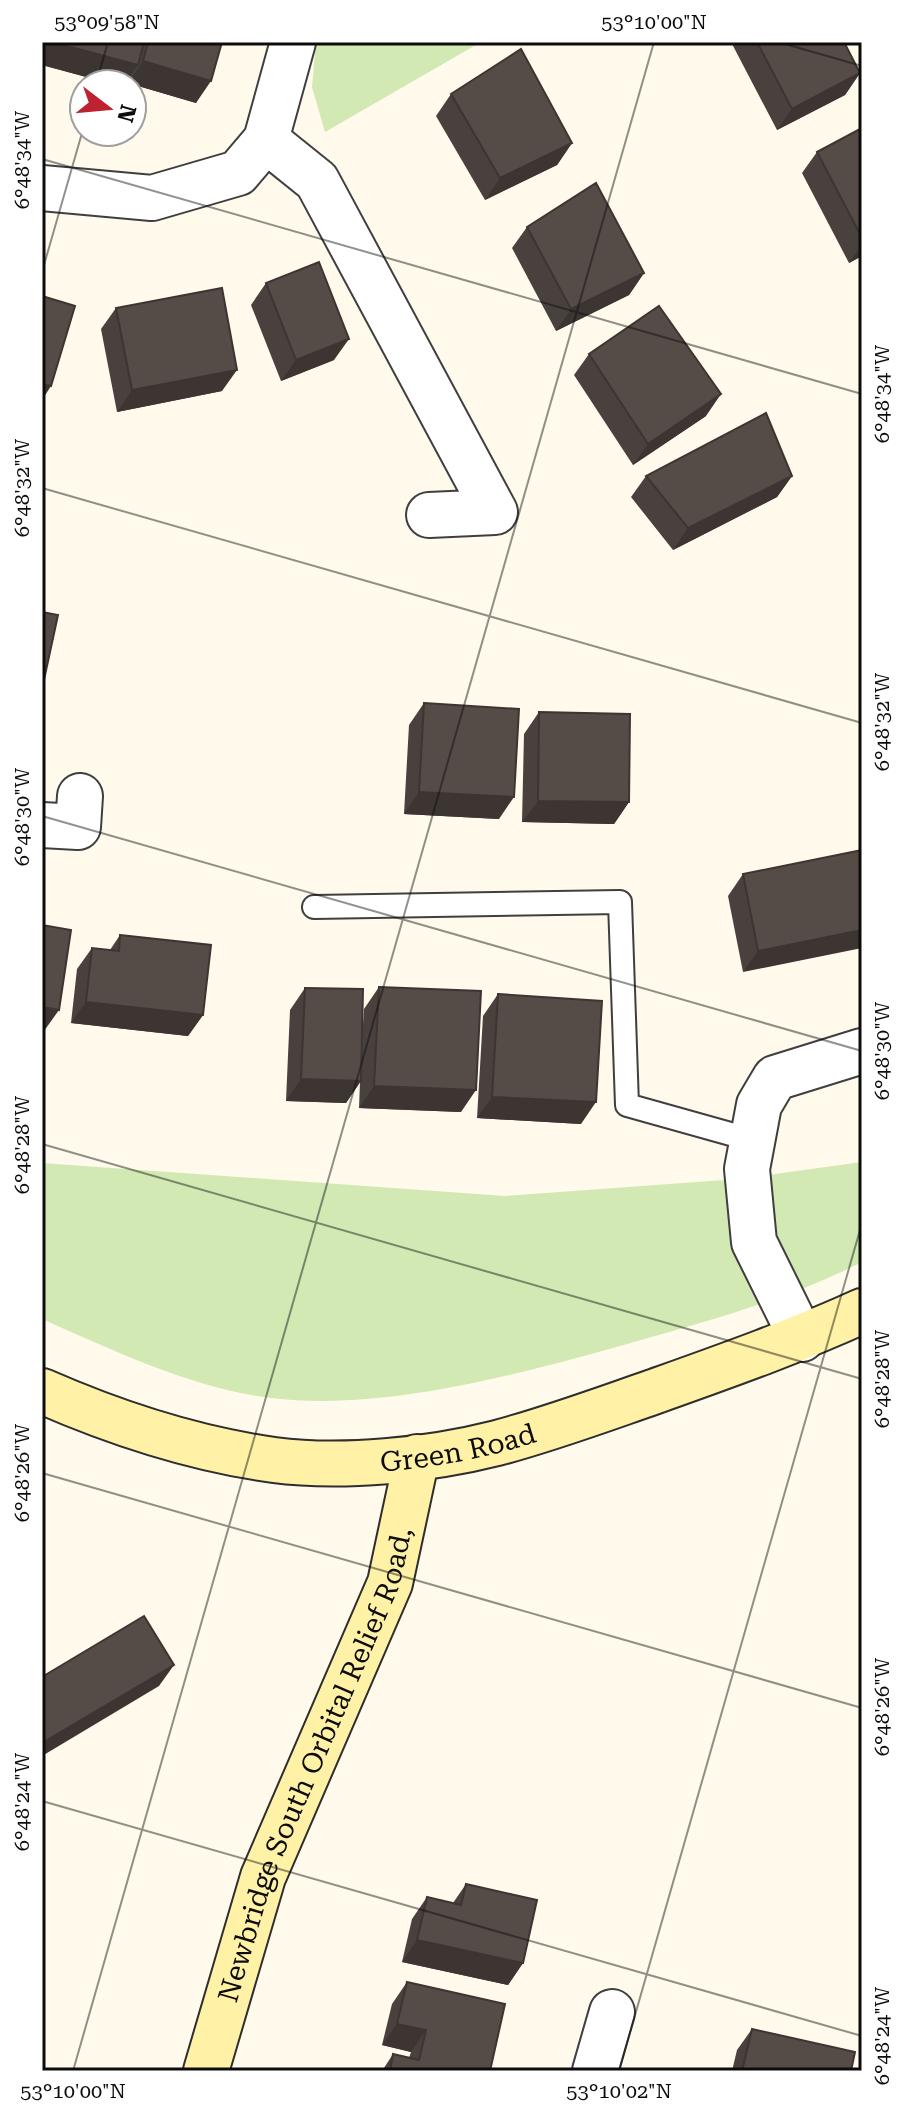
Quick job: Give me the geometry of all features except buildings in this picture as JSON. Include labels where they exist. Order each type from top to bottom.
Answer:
[{"type":"street","points":[[42,188],[152,198],[238,173],[266,140],[293,42]]},
{"type":"street","points":[[266,140],[317,181],[495,512],[429,515]]},
{"type":"street","points":[[42,825],[78,827],[80,796]]},
{"type":"street","points":[[802,1339],[754,1242],[747,1169],[759,1105],[775,1078],[862,1051]]},
{"type":"street","name":"Green Road","points":[[42,1391],[186,1443],[275,1461],[345,1463],[417,1457],[494,1444],[558,1426],[802,1339],[862,1311]]},
{"type":"street","name":"Newbridge South Orbital Relief Road,","points":[[206,2071],[263,1877],[390,1583],[417,1457]]},
{"type":"street","points":[[595,2071],[612,2012]]},
{"type":"lane","points":[[314,907],[620,902],[627,1105],[752,1140]]},
{"type":"green space","points":[[316,42],[481,42],[325,132],[312,87]]},
{"type":"green space","points":[[862,1162],[862,1262],[778,1298],[721,1317],[547,1366],[454,1387],[361,1400],[271,1398],[183,1377],[42,1319],[42,1163],[505,1196],[738,1179]]}]
